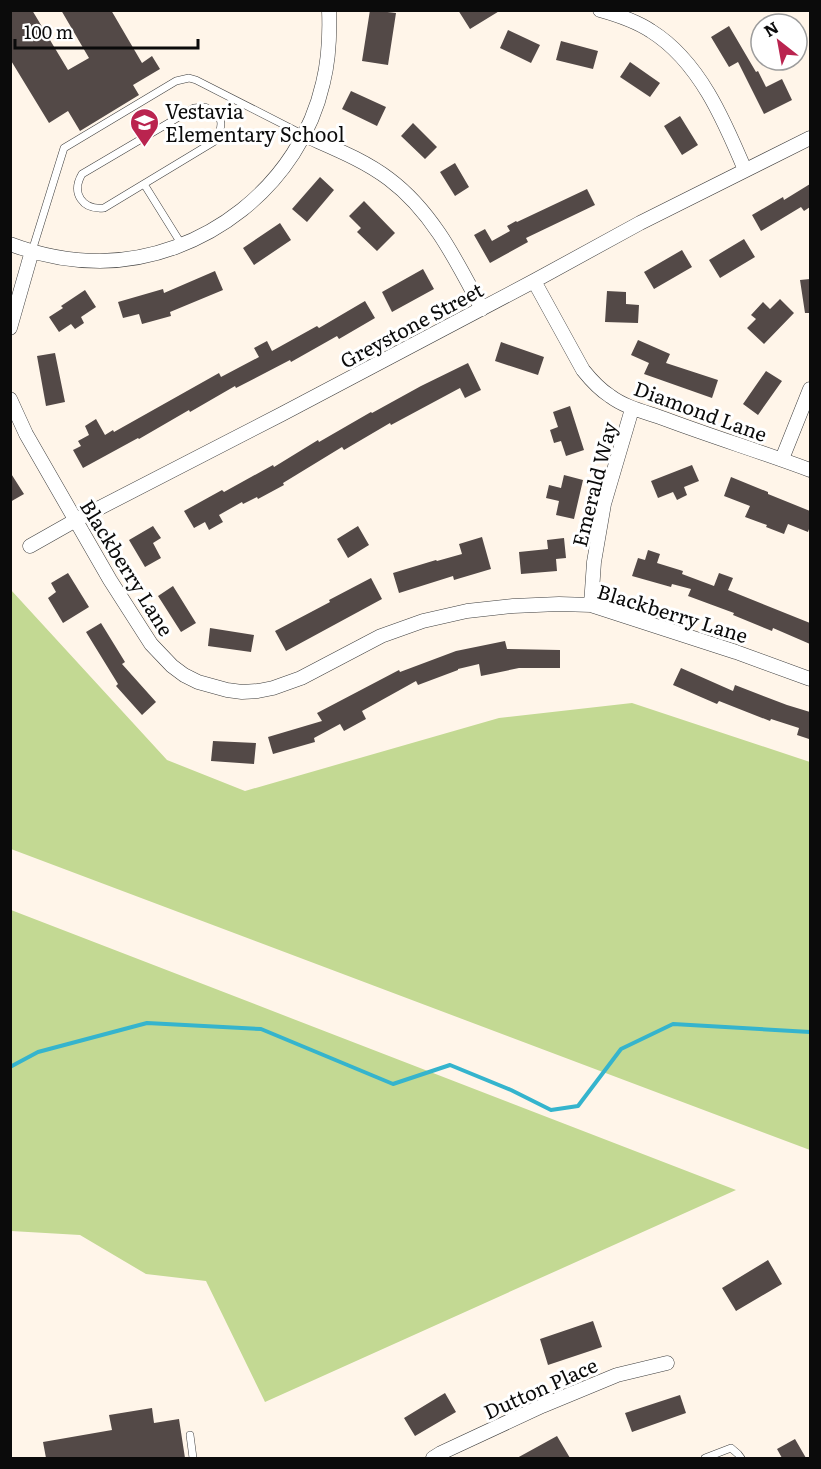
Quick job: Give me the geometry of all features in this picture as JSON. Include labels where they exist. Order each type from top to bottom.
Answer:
[{"type":"street","points":[[10,244],[55,257],[77,260],[123,260],[182,245],[230,220],[248,206],[280,173],[304,135],[323,85],[328,58],[329,10]]},
{"type":"street","points":[[604,11],[650,30],[662,38],[684,60],[717,109],[745,170]]},
{"type":"street","points":[[304,135],[364,163],[389,179],[412,199],[456,259],[482,309]]},
{"type":"street","name":"Greystone Street","points":[[30,546],[482,309],[640,223],[810,138]]},
{"type":"street","points":[[10,328],[32,251]]},
{"type":"street","name":"Diamond Lane","points":[[534,281],[583,370],[592,382],[610,397],[632,409],[810,470]]},
{"type":"street","points":[[782,459],[810,389]]},
{"type":"street","name":"Blackberry Lane","points":[[10,399],[26,434],[110,580],[151,644],[160,655],[184,675],[198,682],[227,690],[258,691],[302,678],[381,636],[423,621],[467,611],[558,604],[591,605],[726,648],[810,679]]},
{"type":"street","name":"Emerald Way","points":[[591,605],[594,562],[604,504],[632,409]]},
{"type":"street","name":"Dutton Place","points":[[433,1458],[542,1406],[617,1375],[667,1363]]},
{"type":"lane","points":[[32,251],[64,148],[176,81],[189,78],[196,80],[304,135]]},
{"type":"lane","points":[[205,107],[217,113],[222,122],[216,141],[144,184],[104,208],[94,209],[84,203],[79,195],[78,182],[82,174],[194,108],[205,107]]},
{"type":"lane","points":[[144,184],[182,245]]},
{"type":"lane","points":[[190,1435],[193,1458]]},
{"type":"lane","points":[[705,1458],[731,1448],[741,1458]]},
{"type":"green space","points":[[11,590],[167,760],[245,791],[499,718],[632,703],[810,762],[810,1150],[11,849]]},
{"type":"green space","points":[[11,910],[736,1190],[265,1402],[206,1281],[146,1274],[80,1235],[11,1231]]},
{"type":"building","points":[[10,10],[32,10],[68,70],[89,58],[61,10],[111,10],[142,63],[152,56],[160,69],[133,85],[139,95],[80,131],[68,111],[49,123],[10,59]]},
{"type":"building","points":[[370,10],[396,13],[388,65],[362,61]]},
{"type":"building","points":[[458,10],[501,10],[470,29]]},
{"type":"building","points":[[729,26],[749,60],[749,72],[758,72],[766,87],[782,79],[792,100],[764,114],[738,62],[729,67],[711,37]]},
{"type":"building","points":[[508,30],[540,45],[531,63],[500,48]]},
{"type":"building","points":[[561,41],[598,51],[593,69],[556,60]]},
{"type":"building","points":[[630,62],[660,83],[650,97],[620,77]]},
{"type":"building","points":[[351,91],[386,107],[377,126],[342,109]]},
{"type":"building","points":[[680,116],[698,145],[682,155],[664,126]]},
{"type":"building","points":[[413,123],[437,147],[425,159],[401,136]]},
{"type":"building","points":[[455,163],[469,187],[455,196],[440,172]]},
{"type":"building","points":[[320,177],[334,190],[307,222],[292,209]]},
{"type":"building","points":[[810,184],[810,207],[804,211],[801,207],[761,231],[752,215],[783,197],[784,200]]},
{"type":"building","points":[[587,189],[595,205],[526,238],[528,242],[490,263],[474,235],[485,229],[492,241],[510,231],[507,226],[516,221]]},
{"type":"building","points":[[364,201],[395,233],[377,251],[357,232],[361,228],[349,216]]},
{"type":"building","points":[[280,223],[291,240],[254,265],[243,248]]},
{"type":"building","points":[[744,239],[755,257],[720,278],[709,260]]},
{"type":"building","points":[[682,250],[692,267],[654,289],[644,272]]},
{"type":"building","points":[[423,269],[434,289],[392,312],[382,292]]},
{"type":"building","points":[[215,271],[223,290],[170,312],[171,316],[142,324],[139,314],[123,318],[118,302],[163,289],[164,293]]},
{"type":"building","points":[[810,279],[810,313],[805,313],[800,280]]},
{"type":"building","points":[[85,290],[96,307],[81,317],[84,323],[75,329],[71,324],[59,332],[49,317]]},
{"type":"building","points":[[607,291],[626,292],[626,304],[639,305],[638,323],[605,322]]},
{"type":"building","points":[[780,299],[794,313],[764,344],[747,328],[756,319],[751,315],[763,302],[770,309]]},
{"type":"building","points":[[365,301],[375,318],[339,339],[337,336],[291,362],[290,360],[236,388],[235,386],[83,468],[73,450],[81,446],[78,441],[89,435],[85,426],[96,419],[105,435],[113,430],[114,432],[219,373],[221,377],[259,357],[254,348],[267,341],[272,351],[317,326],[319,328]]},
{"type":"building","points":[[638,340],[670,354],[666,363],[718,380],[712,398],[644,374],[649,363],[631,355]]},
{"type":"building","points":[[501,342],[544,357],[538,375],[495,361]]},
{"type":"building","points":[[55,353],[65,402],[46,406],[37,356]]},
{"type":"building","points":[[468,363],[481,390],[465,398],[460,388],[391,425],[390,423],[344,450],[342,447],[283,483],[284,485],[258,499],[257,497],[243,504],[242,502],[219,515],[223,522],[209,530],[205,522],[194,528],[184,511],[273,465],[274,467],[318,440],[319,442],[371,412]]},
{"type":"building","points":[[766,371],[782,381],[758,415],[743,404]]},
{"type":"building","points":[[570,406],[584,450],[566,456],[561,441],[554,443],[550,430],[558,427],[553,412]]},
{"type":"building","points":[[692,465],[699,481],[684,487],[687,495],[677,500],[673,492],[658,498],[651,481]]},
{"type":"building","points":[[10,472],[24,494],[10,502]]},
{"type":"building","points":[[564,475],[583,480],[574,519],[556,515],[559,501],[546,498],[549,485],[561,488]]},
{"type":"building","points":[[731,477],[810,511],[808,532],[788,524],[784,534],[745,517],[750,506],[724,496]]},
{"type":"building","points":[[153,526],[161,538],[153,543],[161,558],[145,567],[129,540]]},
{"type":"building","points":[[358,526],[369,545],[348,558],[337,539]]},
{"type":"building","points":[[482,537],[491,569],[454,580],[453,576],[399,593],[393,573],[462,554],[459,544]]},
{"type":"building","points":[[564,538],[566,558],[556,559],[557,571],[521,574],[519,552],[548,549],[547,540]]},
{"type":"building","points":[[648,550],[660,554],[657,563],[683,571],[682,574],[714,586],[719,573],[733,578],[728,590],[810,623],[810,644],[773,628],[772,631],[733,615],[734,613],[688,596],[691,589],[672,584],[671,587],[632,576],[638,558],[645,560]]},
{"type":"building","points":[[68,573],[89,607],[63,623],[48,598],[56,592],[51,583]]},
{"type":"building","points":[[371,578],[382,599],[286,651],[275,631]]},
{"type":"building","points":[[173,586],[196,623],[181,632],[158,596]]},
{"type":"building","points":[[101,623],[125,662],[122,664],[156,702],[142,715],[116,686],[118,684],[86,632]]},
{"type":"building","points":[[210,628],[254,635],[251,652],[208,646]]},
{"type":"building","points":[[505,641],[507,649],[560,650],[560,668],[519,668],[481,676],[479,664],[458,669],[418,685],[416,681],[362,711],[366,719],[344,731],[340,724],[314,738],[315,742],[273,754],[268,737],[322,721],[317,713],[399,670],[400,672],[456,651]]},
{"type":"building","points":[[681,668],[733,691],[735,685],[810,712],[809,739],[797,735],[799,728],[771,719],[770,721],[719,701],[717,704],[673,685]]},
{"type":"building","points":[[213,741],[256,743],[254,764],[211,761]]},
{"type":"building","points":[[768,1260],[782,1284],[736,1311],[722,1288]]},
{"type":"building","points":[[593,1321],[602,1347],[548,1365],[540,1339]]},
{"type":"building","points":[[445,1393],[456,1412],[415,1436],[404,1418]]},
{"type":"building","points":[[680,1395],[686,1413],[632,1432],[625,1413]]},
{"type":"building","points":[[152,1408],[154,1423],[179,1419],[185,1458],[46,1458],[43,1442],[112,1430],[109,1415]]},
{"type":"building","points":[[557,1436],[570,1458],[517,1458]]},
{"type":"building","points":[[795,1439],[806,1458],[782,1458],[777,1449]]},
{"type":"waterway","points":[[10,1067],[38,1052],[147,1023],[261,1029],[393,1084],[450,1065],[511,1090],[551,1110],[578,1106],[621,1049],[673,1024],[810,1032]]},
{"type":"place","name":"Vestavia Elementary School","points":[[144,148]]}]
